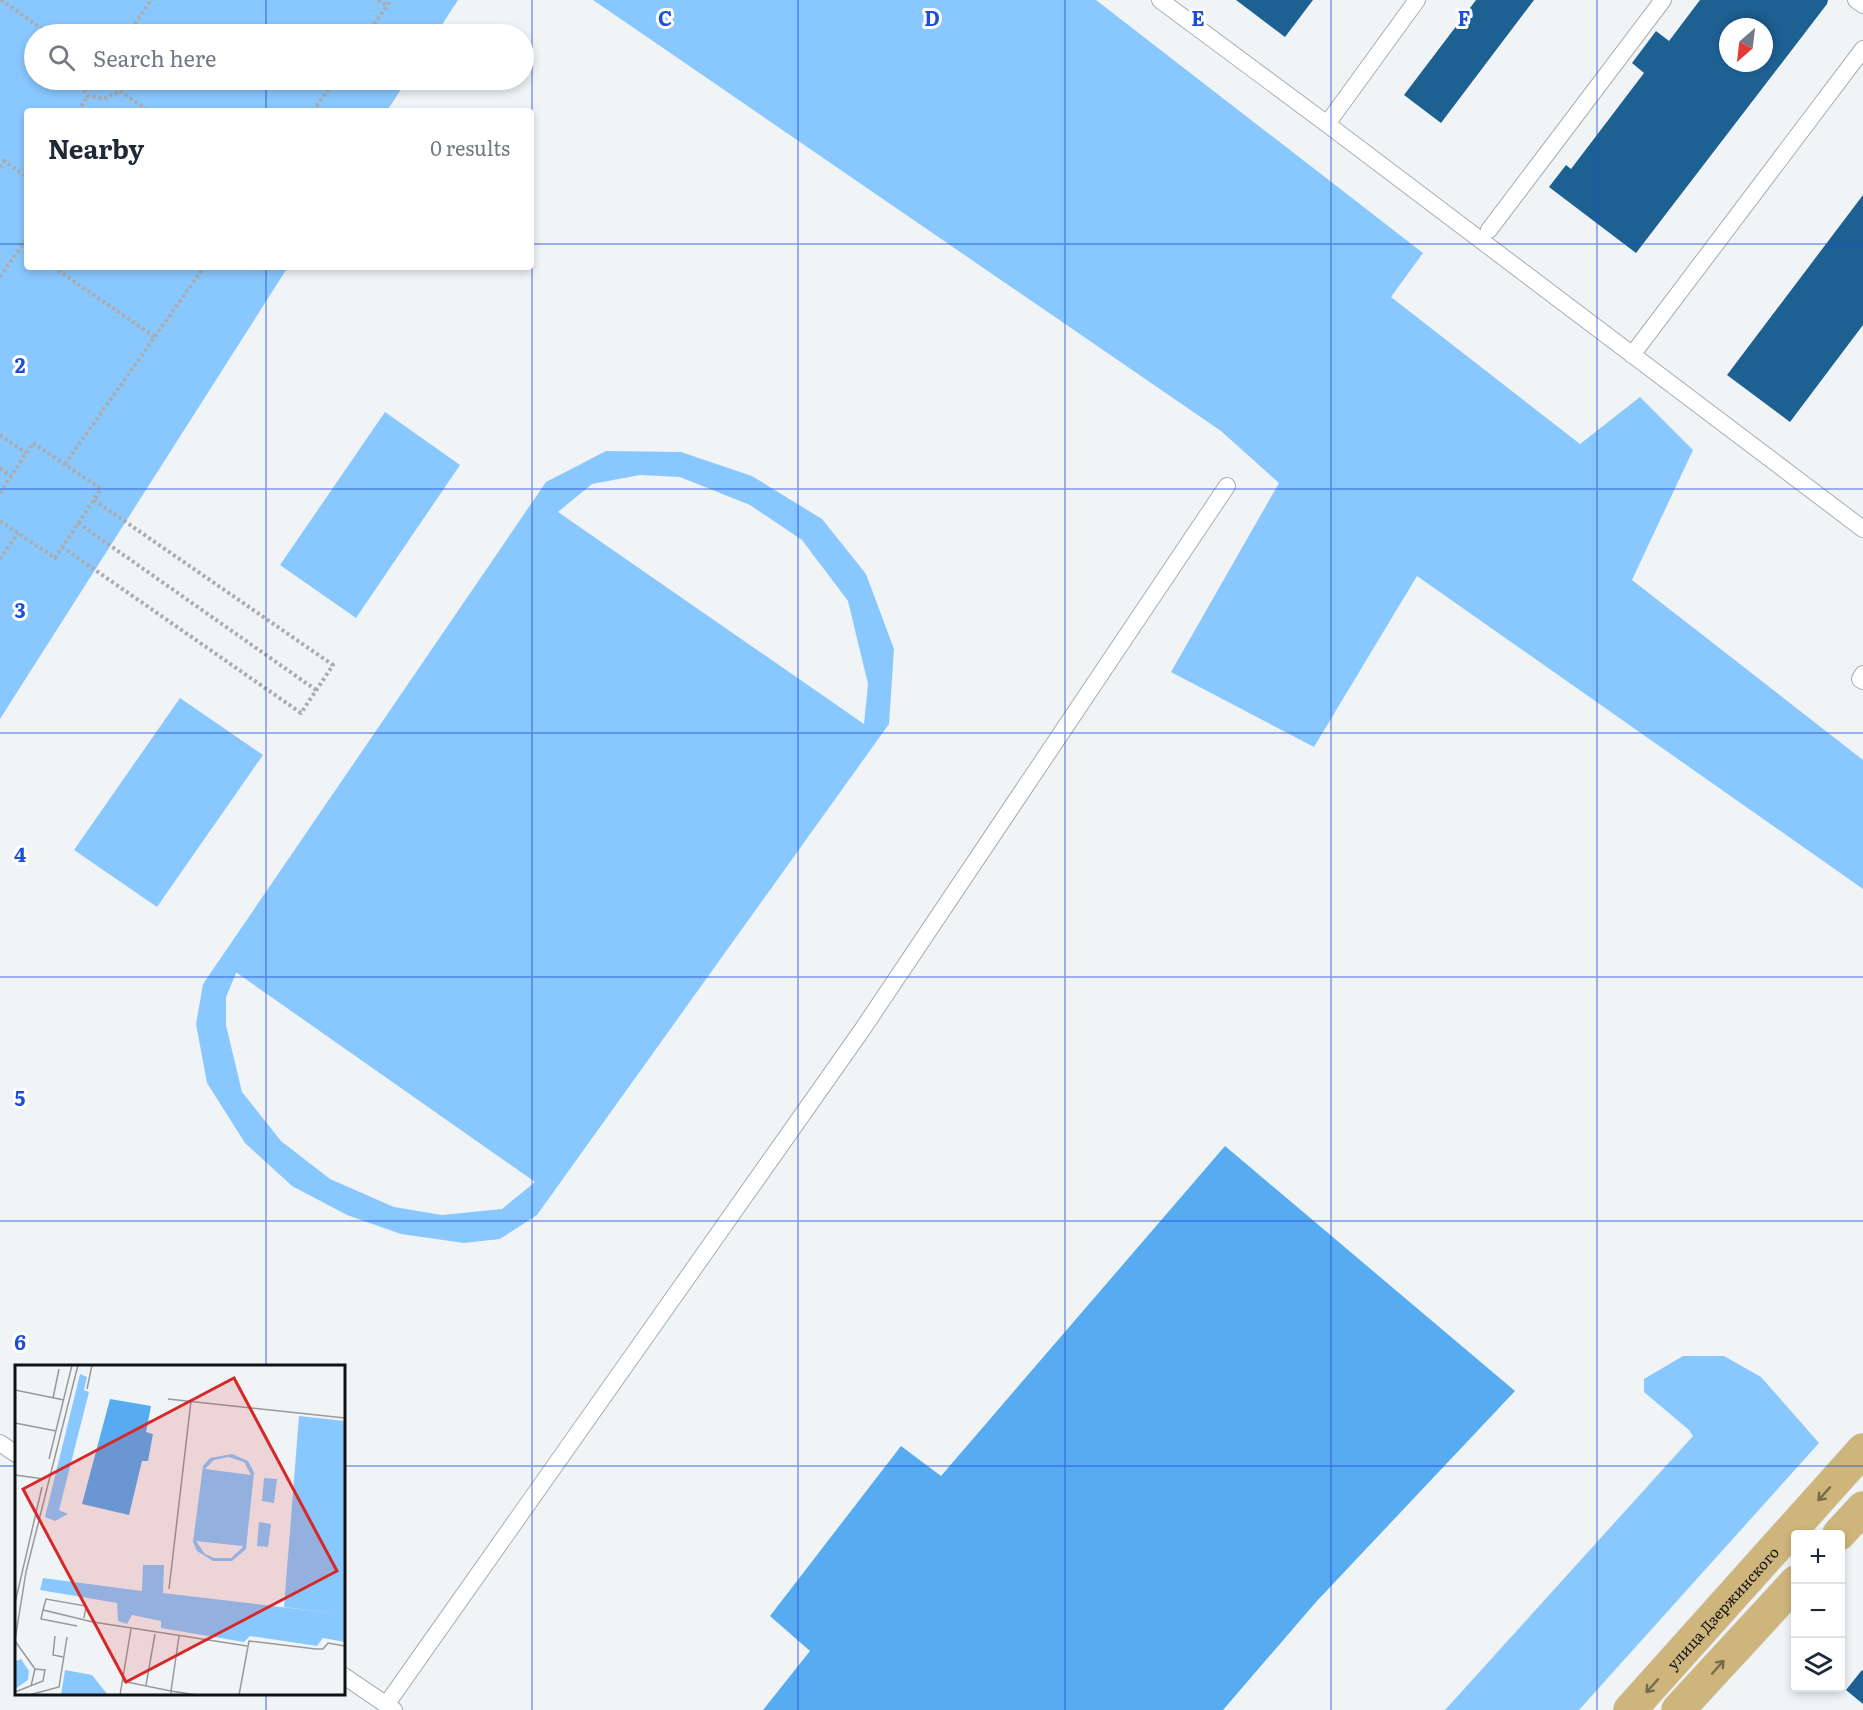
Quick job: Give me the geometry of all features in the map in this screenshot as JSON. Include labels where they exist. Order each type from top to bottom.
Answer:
[{"type":"main road","name":"улица Дзержинского","points":[[1630,1710],[1863,1450]]},
{"type":"main road","points":[[1843,1530],[1863,1508]]},
{"type":"main road","points":[[1678,1710],[1794,1584]]},
{"type":"lane","points":[[1160,0],[1328,124],[1863,529]]},
{"type":"lane","points":[[1328,124],[1417,0]]},
{"type":"lane","points":[[1489,230],[1664,0]]},
{"type":"lane","points":[[1856,0],[1863,5]]},
{"type":"lane","points":[[1632,355],[1863,49]]},
{"type":"lane","points":[[345,1677],[390,1707],[862,1030],[1227,486]]},
{"type":"lane","points":[[1863,674],[1860,679],[1863,681]]},
{"type":"lane","points":[[0,1443],[15,1453]]},
{"type":"path","points":[[2,0],[35,24]]},
{"type":"path","points":[[135,24],[151,0]]},
{"type":"path","points":[[378,0],[387,6]]},
{"type":"path","points":[[374,24],[391,0]]},
{"type":"path","points":[[84,90],[88,96],[104,99],[120,91],[145,108]]},
{"type":"path","points":[[315,108],[328,90]]},
{"type":"path","points":[[80,108],[88,96]]},
{"type":"path","points":[[0,167],[4,161],[24,175]]},
{"type":"path","points":[[0,277],[24,242]]},
{"type":"path","points":[[56,270],[155,337]]},
{"type":"path","points":[[65,464],[202,270]]},
{"type":"path","points":[[0,435],[26,453]]},
{"type":"path","points":[[0,493],[33,443],[101,489],[55,558],[0,521]]},
{"type":"path","points":[[0,468],[11,476]]},
{"type":"path","points":[[62,547],[301,713],[333,665],[94,500]]},
{"type":"path","points":[[78,523],[316,690]]},
{"type":"path","points":[[0,559],[18,533]]},
{"type":"shaded area","points":[[0,0],[458,0],[442,24],[24,24],[24,90],[401,90],[389,108],[24,108],[24,270],[286,270],[0,719]]},
{"type":"shaded area","points":[[593,0],[1096,0],[1423,253],[1391,297],[1580,444],[1640,397],[1693,450],[1632,580],[1863,760],[1863,889],[1417,576],[1314,747],[1171,672],[1279,483],[1221,431]]},
{"type":"shaded area","points":[[385,412],[460,465],[356,618],[280,565]]},
{"type":"shaded area","points":[[606,451],[681,452],[752,476],[822,519],[866,574],[894,649],[889,724],[537,1215],[500,1239],[464,1243],[401,1234],[347,1215],[292,1186],[245,1143],[207,1083],[196,1024],[203,984],[546,482]],"holes":[[[640,475],[680,477],[750,505],[802,540],[848,601],[868,684],[864,724],[558,512],[592,484]],[[237,973],[535,1182],[502,1209],[442,1215],[394,1207],[330,1179],[281,1141],[242,1092],[226,1025],[226,997]]]},
{"type":"shaded area","points":[[180,698],[263,755],[157,907],[74,850]]},
{"type":"shaded area","points":[[1225,1146],[1515,1391],[1316,1602],[1223,1710],[763,1710],[810,1651],[770,1616],[901,1446],[941,1476]]},
{"type":"shaded area","points":[[1683,1356],[1724,1356],[1761,1377],[1819,1443],[1579,1710],[1445,1710],[1693,1436],[1644,1392],[1644,1379]]},
{"type":"building","points":[[1236,0],[1313,0],[1285,37]]},
{"type":"building","points":[[1476,0],[1534,0],[1441,123],[1404,95]]},
{"type":"building","points":[[1700,0],[1828,0],[1636,253],[1549,187],[1566,165],[1571,169],[1644,73],[1632,63],[1656,31],[1669,41]]},
{"type":"building","points":[[1863,195],[1863,325],[1790,422],[1727,375]]},
{"type":"building","points":[[1863,1671],[1863,1704],[1846,1690]]}]
